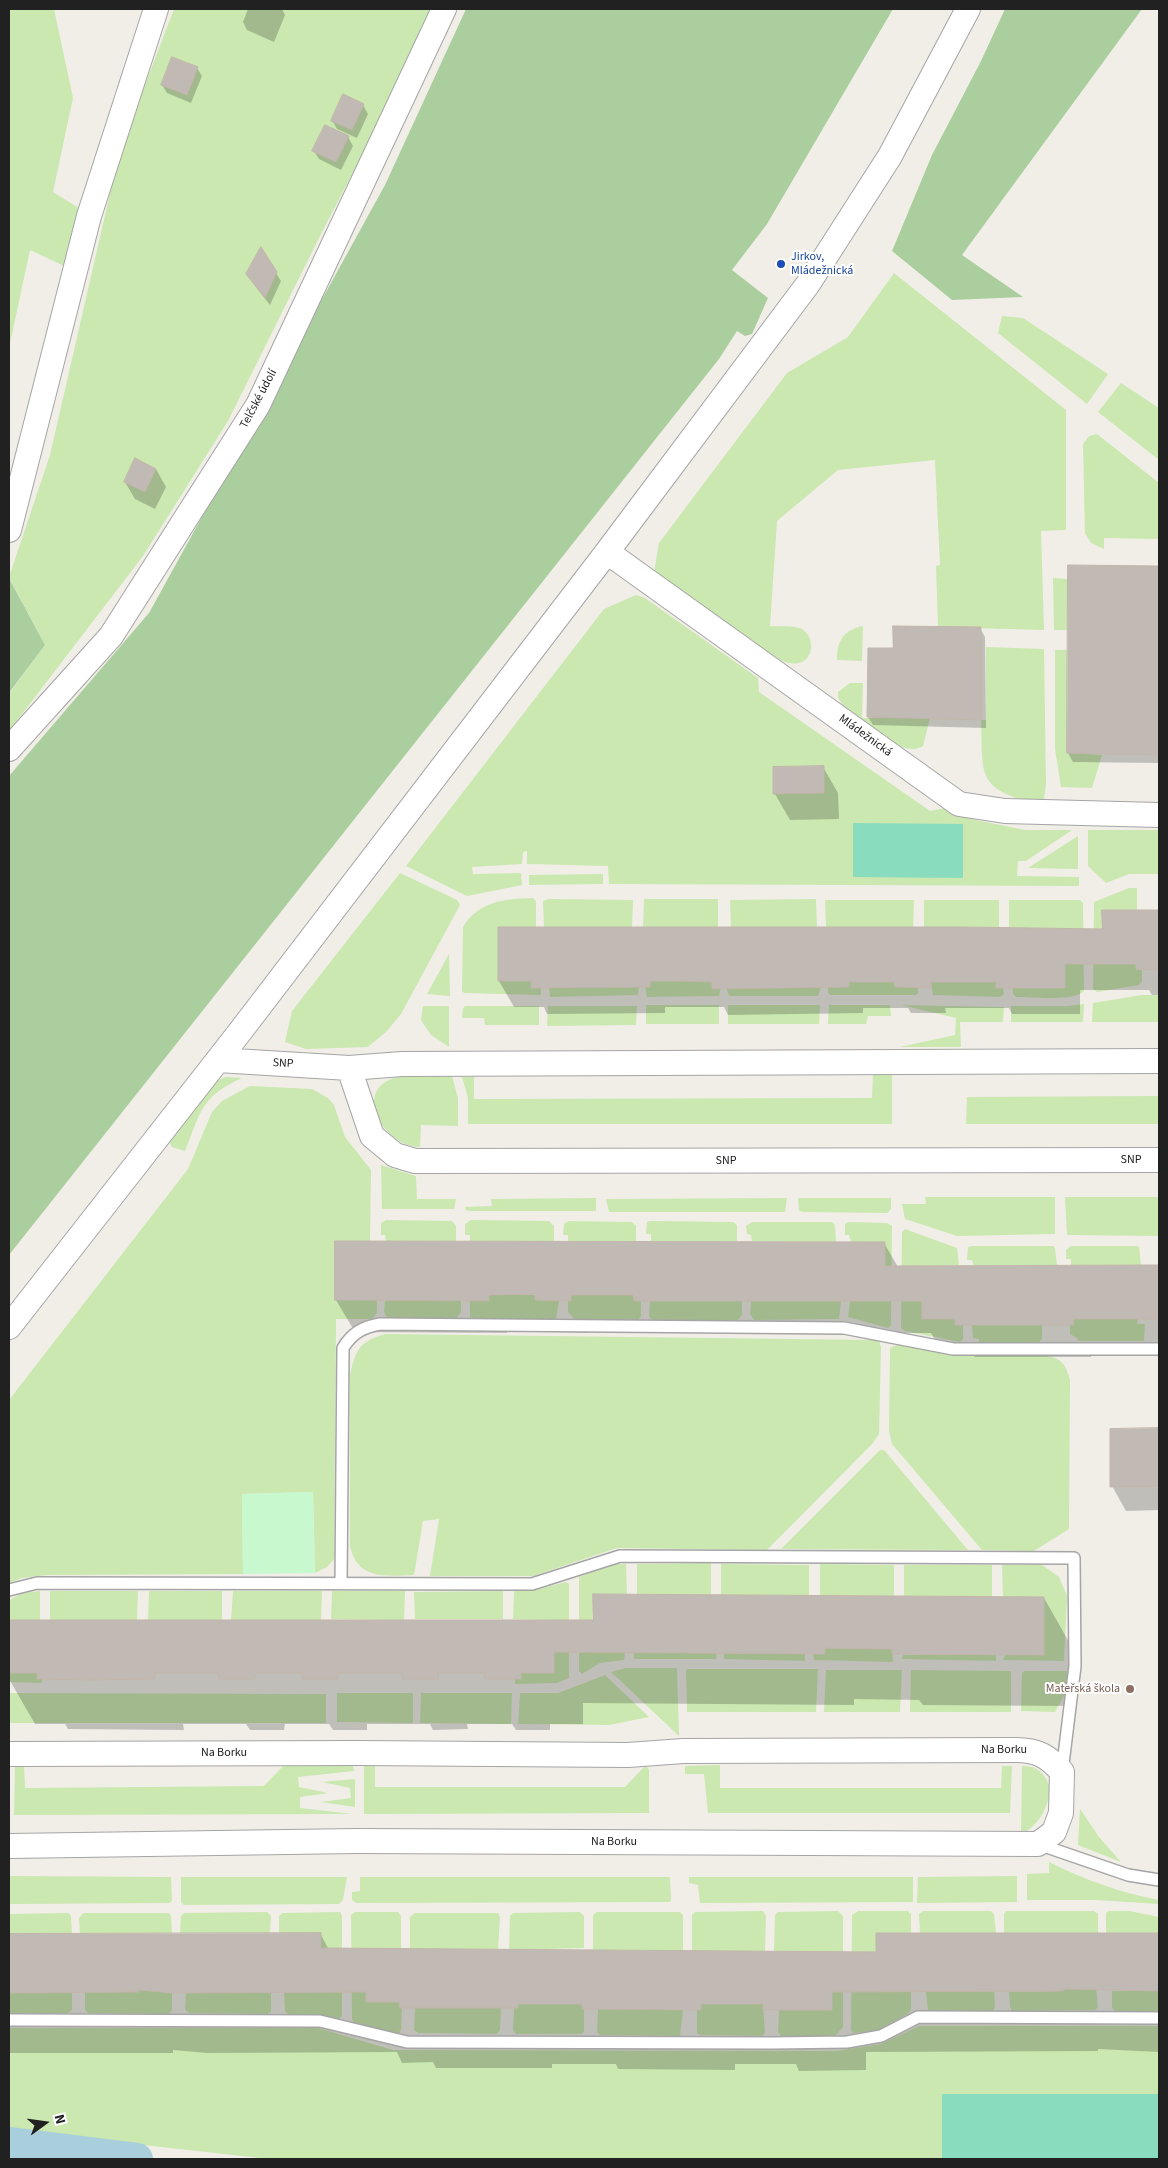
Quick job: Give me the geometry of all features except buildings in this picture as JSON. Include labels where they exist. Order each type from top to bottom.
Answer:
[{"type":"street","points":[[9,530],[89,216],[156,9]]},
{"type":"street","name":"Telčské údolí","points":[[9,748],[111,636],[258,405],[444,9]]},
{"type":"street","points":[[9,1327],[218,1060],[608,552],[808,284],[890,156],[968,9]]},
{"type":"street","name":"Mládežnická","points":[[608,552],[959,804],[1005,811],[1159,815]]},
{"type":"street","name":"SNP","points":[[218,1060],[349,1068],[402,1064],[1159,1061]]},
{"type":"street","name":"SNP","points":[[349,1068],[372,1136],[395,1155],[415,1161],[1159,1160]]},
{"type":"street","name":"Na Borku","points":[[9,1754],[358,1753],[628,1756],[683,1751],[1035,1750],[1051,1760],[1062,1772]]},
{"type":"street","points":[[1038,1844],[1054,1832],[1061,1813],[1062,1772]]},
{"type":"street","name":"Na Borku","points":[[9,1846],[356,1842],[1038,1844]]},
{"type":"lane","points":[[341,1583],[343,1348],[349,1338],[368,1326],[389,1324],[844,1328],[953,1349],[1159,1349]]},
{"type":"lane","points":[[9,1590],[37,1584],[532,1584],[620,1556],[1074,1558],[1074,1666],[1062,1772]]},
{"type":"lane","points":[[1038,1844],[1128,1875],[1159,1880]]},
{"type":"lane","points":[[9,2020],[320,2021],[408,2042],[772,2043],[847,2042],[881,2036],[918,2017],[1159,2018]]},
{"type":"green space","points":[[9,9],[54,9],[73,98],[53,192],[87,213],[73,270],[30,250],[9,348]]},
{"type":"green space","points":[[174,9],[435,9],[416,51],[321,234],[228,421],[143,556],[9,731],[9,694],[45,645],[9,577],[50,455],[120,150]]},
{"type":"green space","points":[[466,9],[893,9],[767,224],[732,270],[768,298],[752,334],[745,336],[737,331],[719,359],[9,1255],[9,776],[149,613],[385,185]]},
{"type":"green space","points":[[1005,9],[1142,9],[962,255],[1023,297],[952,300],[892,251],[932,155],[981,61]]},
{"type":"green space","points":[[894,273],[1066,410],[1066,530],[1041,531],[1044,630],[938,627],[936,566],[940,565],[935,460],[838,470],[777,521],[770,626],[802,629],[810,640],[811,647],[810,654],[800,663],[780,660],[654,572],[659,543],[787,373],[848,337]]},
{"type":"green space","points":[[1002,316],[1023,318],[1108,374],[1087,404],[998,333]]},
{"type":"green space","points":[[1121,383],[1159,408],[1159,460],[1098,412]]},
{"type":"green space","points":[[1097,434],[1159,483],[1159,539],[1104,538],[1104,549],[1091,543],[1085,533],[1083,444],[1089,436]]},
{"type":"green space","points":[[9,578],[45,645],[9,693]]},
{"type":"green space","points":[[1053,578],[1067,579],[1067,630],[1054,630]]},
{"type":"green space","points":[[636,595],[645,598],[758,678],[759,692],[930,811],[945,808],[971,819],[1025,830],[1072,830],[1026,861],[1018,861],[1017,876],[1079,877],[1079,886],[609,884],[608,866],[527,864],[527,851],[523,852],[522,864],[472,867],[473,874],[521,873],[522,885],[467,896],[406,866],[604,609]]},
{"type":"green space","points":[[863,626],[862,661],[837,660],[838,647],[846,633]]},
{"type":"green space","points":[[986,647],[1044,649],[1046,784],[1044,799],[1037,804],[1003,792],[993,785],[987,777],[982,755],[981,720],[986,720]]},
{"type":"green space","points":[[1055,650],[1067,650],[1067,753],[1102,755],[1092,788],[1061,787],[1055,749]]},
{"type":"green space","points":[[850,683],[863,683],[862,718],[930,718],[923,746],[914,749],[904,748],[893,743],[871,729],[844,707],[838,698],[838,692]]},
{"type":"green space","points":[[853,823],[963,824],[963,878],[853,877]]},
{"type":"green space","points":[[1088,830],[1159,830],[1159,874],[1129,874],[1106,883],[1088,866]]},
{"type":"green space","points":[[1078,836],[1078,869],[1028,868]]},
{"type":"green space","points":[[400,873],[457,900],[460,905],[401,1014],[387,1031],[368,1047],[306,1049],[285,1042],[292,1011]]},
{"type":"green space","points":[[603,874],[603,884],[529,885],[529,875]]},
{"type":"green space","points":[[1129,888],[1137,888],[1137,910],[1102,911],[1101,964],[1136,964],[1136,970],[1142,970],[1142,981],[1139,985],[1097,992],[1093,989],[1094,902]]},
{"type":"green space","points":[[533,898],[536,901],[536,928],[498,928],[498,981],[531,981],[541,987],[541,995],[464,993],[462,991],[463,927],[469,918],[493,903],[512,899]]},
{"type":"green space","points":[[549,899],[633,900],[632,928],[544,928],[543,901]]},
{"type":"green space","points":[[644,899],[718,899],[718,928],[643,928]]},
{"type":"green space","points":[[816,899],[817,928],[731,928],[730,900]]},
{"type":"green space","points":[[825,900],[914,900],[913,928],[826,928]]},
{"type":"green space","points":[[924,900],[999,900],[999,927],[924,927]]},
{"type":"green space","points":[[1009,900],[1080,900],[1083,903],[1084,991],[1071,997],[1062,998],[1016,997],[1013,994],[1013,988],[1065,988],[1065,929],[1009,928]]},
{"type":"green space","points":[[449,954],[450,996],[427,994]]},
{"type":"green space","points":[[650,981],[712,981],[712,987],[721,987],[719,996],[647,997],[645,987],[650,987]]},
{"type":"green space","points":[[996,981],[996,987],[1003,988],[1004,994],[1000,997],[933,995],[931,982]]},
{"type":"green space","points":[[849,982],[894,982],[895,987],[918,987],[918,993],[916,995],[830,995],[828,992],[828,987],[849,987]]},
{"type":"green space","points":[[549,987],[639,987],[638,995],[550,997]]},
{"type":"green space","points":[[726,987],[821,987],[818,996],[729,996]]},
{"type":"green space","points":[[1142,995],[1159,995],[1159,1022],[1092,1022],[1093,1003]]},
{"type":"green space","points":[[1084,1004],[1083,1022],[1011,1022],[1011,1006],[1067,1006]]},
{"type":"green space","points":[[646,1005],[719,1005],[719,1024],[646,1024]]},
{"type":"green space","points":[[728,1005],[820,1005],[819,1024],[728,1024]]},
{"type":"green space","points":[[829,1005],[890,1005],[891,1016],[868,1016],[866,1024],[828,1024]]},
{"type":"green space","points":[[901,1005],[1004,1007],[1003,1022],[960,1022],[961,1047],[900,1047],[955,1035],[956,1018]]},
{"type":"green space","points":[[423,1006],[449,1006],[449,1047],[431,1035],[421,1020]]},
{"type":"green space","points":[[465,1006],[539,1006],[539,1025],[485,1025],[484,1018],[462,1018]]},
{"type":"green space","points":[[548,1006],[637,1006],[636,1025],[547,1026]]},
{"type":"green space","points":[[873,1074],[892,1074],[892,1124],[468,1124],[468,1098],[462,1077],[474,1077],[474,1099],[872,1098]]},
{"type":"green space","points":[[409,1076],[452,1076],[458,1098],[458,1126],[421,1125],[420,1147],[408,1145],[397,1139],[379,1121],[374,1099],[378,1089],[387,1081]]},
{"type":"green space","points":[[226,1077],[242,1078],[228,1085],[210,1099],[199,1116],[185,1151],[172,1147],[169,1142],[171,1134],[215,1081]]},
{"type":"green space","points":[[250,1086],[312,1089],[328,1098],[334,1105],[345,1137],[371,1170],[370,1241],[335,1241],[335,1300],[377,1300],[377,1313],[372,1319],[336,1319],[334,1559],[327,1567],[315,1573],[313,1492],[242,1494],[243,1574],[46,1575],[22,1578],[9,1583],[9,1400],[188,1169],[212,1112],[222,1101]]},
{"type":"green space","points":[[1159,1096],[1159,1124],[966,1124],[967,1097]]},
{"type":"green space","points":[[381,1165],[416,1176],[417,1199],[456,1199],[454,1209],[382,1209]]},
{"type":"green space","points":[[925,1197],[1055,1197],[1055,1234],[957,1236],[905,1219],[902,1204],[926,1204]]},
{"type":"green space","points":[[1065,1197],[1159,1197],[1159,1236],[1067,1235]]},
{"type":"green space","points":[[596,1198],[596,1211],[470,1211],[466,1210],[465,1207],[492,1206],[491,1199]]},
{"type":"green space","points":[[787,1198],[785,1212],[609,1212],[606,1199]]},
{"type":"green space","points":[[798,1198],[891,1198],[891,1209],[887,1213],[803,1212],[799,1211]]},
{"type":"green space","points":[[386,1220],[452,1221],[456,1226],[456,1241],[386,1241],[385,1235],[381,1235],[381,1223]]},
{"type":"green space","points":[[471,1220],[549,1221],[554,1226],[554,1241],[470,1241],[470,1235],[465,1235],[465,1224]]},
{"type":"green space","points":[[569,1221],[632,1222],[636,1226],[636,1241],[568,1241],[568,1235],[563,1235],[564,1224]]},
{"type":"green space","points":[[647,1222],[733,1222],[737,1225],[737,1241],[651,1241],[651,1234],[646,1234]]},
{"type":"green space","points":[[752,1222],[832,1222],[835,1225],[836,1242],[752,1241],[751,1235],[747,1234],[746,1226]]},
{"type":"green space","points":[[848,1222],[887,1223],[892,1226],[891,1325],[888,1328],[848,1317],[850,1301],[885,1242],[851,1242],[849,1235],[845,1235],[845,1224]]},
{"type":"green space","points":[[905,1229],[957,1248],[959,1265],[921,1266],[922,1319],[955,1319],[963,1325],[963,1339],[960,1342],[905,1331],[901,1328],[902,1232]]},
{"type":"green space","points":[[1053,1246],[1055,1248],[1057,1265],[973,1265],[972,1260],[967,1260],[968,1247]]},
{"type":"green space","points":[[1071,1246],[1137,1246],[1139,1247],[1141,1265],[1071,1265],[1071,1259],[1066,1259],[1066,1250]]},
{"type":"green space","points":[[489,1295],[535,1295],[535,1300],[559,1301],[556,1320],[472,1319],[470,1317],[470,1300]]},
{"type":"green space","points":[[571,1295],[633,1295],[634,1300],[641,1301],[641,1316],[638,1320],[574,1319],[568,1312],[568,1301],[571,1300]]},
{"type":"green space","points":[[385,1300],[461,1300],[461,1312],[456,1319],[388,1319],[384,1312]]},
{"type":"green space","points":[[742,1300],[742,1315],[738,1320],[652,1320],[649,1317],[650,1301]]},
{"type":"green space","points":[[751,1301],[841,1301],[839,1319],[754,1320],[750,1314]]},
{"type":"green space","points":[[1074,1319],[1138,1319],[1137,1324],[1145,1324],[1144,1341],[1078,1341],[1077,1338],[1070,1334],[1070,1324]]},
{"type":"green space","points":[[1042,1324],[1042,1339],[1039,1342],[979,1342],[979,1339],[973,1338],[972,1325]]},
{"type":"green space","points":[[385,1334],[879,1341],[881,1347],[879,1434],[873,1443],[767,1550],[617,1548],[533,1576],[430,1576],[439,1519],[423,1521],[414,1575],[393,1576],[374,1574],[359,1565],[350,1546],[350,1376],[356,1353],[360,1348],[369,1340]]},
{"type":"green space","points":[[897,1345],[954,1356],[1046,1356],[1056,1358],[1062,1363],[1067,1370],[1070,1380],[1069,1529],[1034,1551],[982,1550],[892,1444],[889,1431],[890,1348]]},
{"type":"green space","points":[[880,1450],[884,1450],[968,1550],[781,1549]]},
{"type":"green space","points":[[313,1492],[315,1573],[243,1574],[242,1494]]},
{"type":"green space","points":[[711,1563],[711,1595],[637,1594],[637,1564]]},
{"type":"green space","points":[[612,1564],[626,1564],[627,1594],[593,1594],[592,1652],[625,1653],[624,1660],[600,1663],[582,1674],[579,1671],[579,1577]]},
{"type":"green space","points":[[721,1564],[809,1565],[809,1595],[721,1595]]},
{"type":"green space","points":[[820,1564],[894,1565],[894,1596],[820,1595]]},
{"type":"green space","points":[[904,1565],[992,1565],[992,1597],[904,1596]]},
{"type":"green space","points":[[1002,1565],[1042,1565],[1059,1577],[1067,1596],[1064,1661],[1003,1660],[1005,1655],[1044,1655],[1044,1597],[1003,1597]]},
{"type":"green space","points":[[566,1582],[569,1584],[569,1678],[557,1683],[515,1684],[515,1679],[521,1679],[521,1673],[554,1673],[554,1620],[513,1619],[514,1591],[531,1591]]},
{"type":"green space","points":[[40,1591],[40,1620],[9,1620],[9,1600],[23,1593]]},
{"type":"green space","points":[[50,1591],[138,1591],[137,1620],[50,1620]]},
{"type":"green space","points":[[149,1591],[222,1591],[222,1620],[148,1620]]},
{"type":"green space","points":[[233,1591],[322,1591],[321,1620],[231,1620]]},
{"type":"green space","points":[[332,1591],[405,1591],[404,1620],[331,1619]]},
{"type":"green space","points":[[503,1591],[503,1619],[415,1619],[414,1592]]},
{"type":"green space","points":[[709,1647],[709,1653],[717,1653],[716,1659],[634,1659],[634,1653],[677,1653]]},
{"type":"green space","points":[[745,1648],[791,1648],[791,1654],[805,1654],[805,1661],[724,1659],[724,1653],[745,1654]]},
{"type":"green space","points":[[825,1648],[892,1649],[893,1662],[814,1660],[813,1654],[825,1654]]},
{"type":"green space","points":[[903,1655],[996,1655],[996,1661],[902,1659]]},
{"type":"green space","points":[[625,1668],[677,1668],[679,1736],[611,1672]]},
{"type":"green space","points":[[687,1669],[818,1669],[816,1712],[687,1712]]},
{"type":"green space","points":[[826,1670],[902,1670],[900,1712],[824,1712]]},
{"type":"green space","points":[[911,1670],[1011,1671],[1011,1712],[910,1712]]},
{"type":"green space","points":[[1025,1671],[1068,1671],[1065,1694],[1055,1712],[1021,1711],[1022,1673]]},
{"type":"green space","points":[[9,1673],[37,1673],[37,1678],[42,1679],[42,1683],[9,1682]]},
{"type":"green space","points":[[605,1675],[649,1717],[609,1725],[518,1724],[520,1693],[558,1693]]},
{"type":"green space","points":[[9,1693],[326,1694],[326,1723],[10,1723],[9,1737]]},
{"type":"green space","points":[[337,1693],[413,1693],[413,1723],[337,1722]]},
{"type":"green space","points":[[421,1693],[512,1693],[511,1724],[420,1723]]},
{"type":"green space","points":[[24,1764],[25,1788],[264,1786],[283,1766],[353,1766],[354,1771],[298,1777],[299,1787],[328,1793],[300,1797],[300,1808],[353,1814],[14,1815],[15,1765]]},
{"type":"green space","points":[[375,1765],[375,1787],[625,1787],[646,1765],[649,1770],[649,1813],[364,1814],[364,1766]]},
{"type":"green space","points":[[720,1765],[720,1788],[1001,1788],[1002,1766],[1012,1766],[1010,1813],[708,1813],[704,1774],[685,1774],[685,1766]]},
{"type":"green space","points":[[1022,1766],[1032,1767],[1040,1771],[1050,1787],[1048,1802],[1042,1815],[1033,1826],[1021,1834]]},
{"type":"green space","points":[[355,1779],[355,1807],[321,1802],[351,1798],[350,1788],[322,1782]]},
{"type":"green space","points":[[1080,1809],[1099,1837],[1121,1862],[1078,1845]]},
{"type":"green space","points":[[1049,1862],[1102,1885],[1159,1900],[1159,1904],[1096,1900],[1027,1900],[1027,1874],[1049,1873]]},
{"type":"green space","points":[[10,1876],[171,1877],[172,1901],[169,1903],[9,1904]]},
{"type":"green space","points":[[1017,1876],[1017,1902],[917,1903],[918,1877]]},
{"type":"green space","points":[[181,1877],[347,1877],[343,1900],[339,1904],[184,1905],[181,1902]]},
{"type":"green space","points":[[360,1877],[670,1877],[671,1900],[669,1902],[356,1903],[352,1900],[352,1892],[360,1891]]},
{"type":"green space","points":[[689,1877],[913,1877],[913,1902],[700,1903],[698,1885],[689,1883]]},
{"type":"green space","points":[[763,1911],[766,1916],[765,1951],[692,1951],[692,1915],[695,1912]]},
{"type":"green space","points":[[838,1911],[843,1916],[843,2027],[835,2036],[781,2036],[778,2032],[779,2010],[832,2010],[832,1952],[774,1951],[775,1915],[778,1912]]},
{"type":"green space","points":[[858,1911],[908,1911],[911,1914],[911,1933],[877,1992],[911,1992],[911,2009],[909,2013],[879,2030],[853,2033],[851,2030],[852,1915]]},
{"type":"green space","points":[[923,1911],[991,1911],[994,1914],[996,1933],[920,1933],[919,1914]]},
{"type":"green space","points":[[1006,1911],[1094,1911],[1098,1914],[1098,1933],[1004,1933],[1004,1914]]},
{"type":"green space","points":[[1109,1911],[1129,1911],[1159,1917],[1159,1933],[1106,1933],[1106,1913]]},
{"type":"green space","points":[[267,1912],[271,1916],[270,1933],[180,1933],[181,1916],[184,1913]]},
{"type":"green space","points":[[340,1912],[342,1916],[342,2016],[339,2019],[318,2015],[288,2014],[285,2011],[284,1992],[321,1992],[321,1934],[279,1933],[279,1916],[282,1913]]},
{"type":"green space","points":[[355,1912],[398,1912],[401,1916],[401,1949],[367,1949],[366,2002],[399,2002],[400,2008],[402,2008],[401,2030],[399,2034],[354,2023],[352,2019],[351,1915]]},
{"type":"green space","points":[[580,1912],[584,1916],[584,1948],[509,1950],[510,1916],[513,1913]]},
{"type":"green space","points":[[597,1912],[680,1912],[683,1915],[683,1951],[593,1950],[593,1915]]},
{"type":"green space","points":[[69,1913],[71,1916],[72,1934],[9,1934],[9,1914]]},
{"type":"green space","points":[[83,1913],[169,1913],[171,1916],[172,1933],[80,1934],[79,1918]]},
{"type":"green space","points":[[415,1913],[498,1913],[500,1917],[498,1949],[410,1949],[410,1917]]},
{"type":"green space","points":[[139,1986],[172,1993],[172,2010],[169,2014],[88,2013],[85,2010],[85,1992],[139,1992]]},
{"type":"green space","points":[[994,1986],[995,2007],[993,2011],[928,2011],[926,1992],[962,1992]]},
{"type":"green space","points":[[1064,1986],[1096,1986],[1098,2007],[1095,2010],[1012,2011],[1010,2007],[1009,1992],[1063,1991]]},
{"type":"green space","points":[[1112,1991],[1159,1991],[1159,2011],[1115,2011],[1112,2008]]},
{"type":"green space","points":[[72,1992],[72,2010],[68,2013],[9,2013],[9,1993]]},
{"type":"green space","points":[[186,1992],[271,1992],[271,2012],[267,2014],[189,2013],[185,2010]]},
{"type":"green space","points":[[518,2004],[582,2004],[582,2009],[584,2009],[584,2031],[581,2034],[516,2034],[513,2030],[514,2008],[518,2008]]},
{"type":"green space","points":[[664,2004],[664,2010],[683,2010],[680,2036],[600,2035],[597,2032],[598,2009]]},
{"type":"green space","points":[[701,2004],[763,2004],[765,2033],[762,2036],[700,2035],[697,2033],[697,2010],[701,2010]]},
{"type":"green space","points":[[415,2008],[501,2008],[500,2030],[497,2034],[418,2033],[414,2030]]},
{"type":"green space","points":[[919,2026],[1159,2026],[1159,2159],[269,2159],[9,2130],[9,2028],[318,2028],[393,2050],[836,2051],[881,2044]]},
{"type":"green space","points":[[942,2094],[1159,2094],[1159,2159],[942,2159]]},
{"type":"waterway","points":[[9,2143],[137,2159]]},
{"type":"place","name":"Jirkov, Mládežnická","points":[[781,264]]},
{"type":"place","name":"Mateřská škola","points":[[1130,1689]]}]
